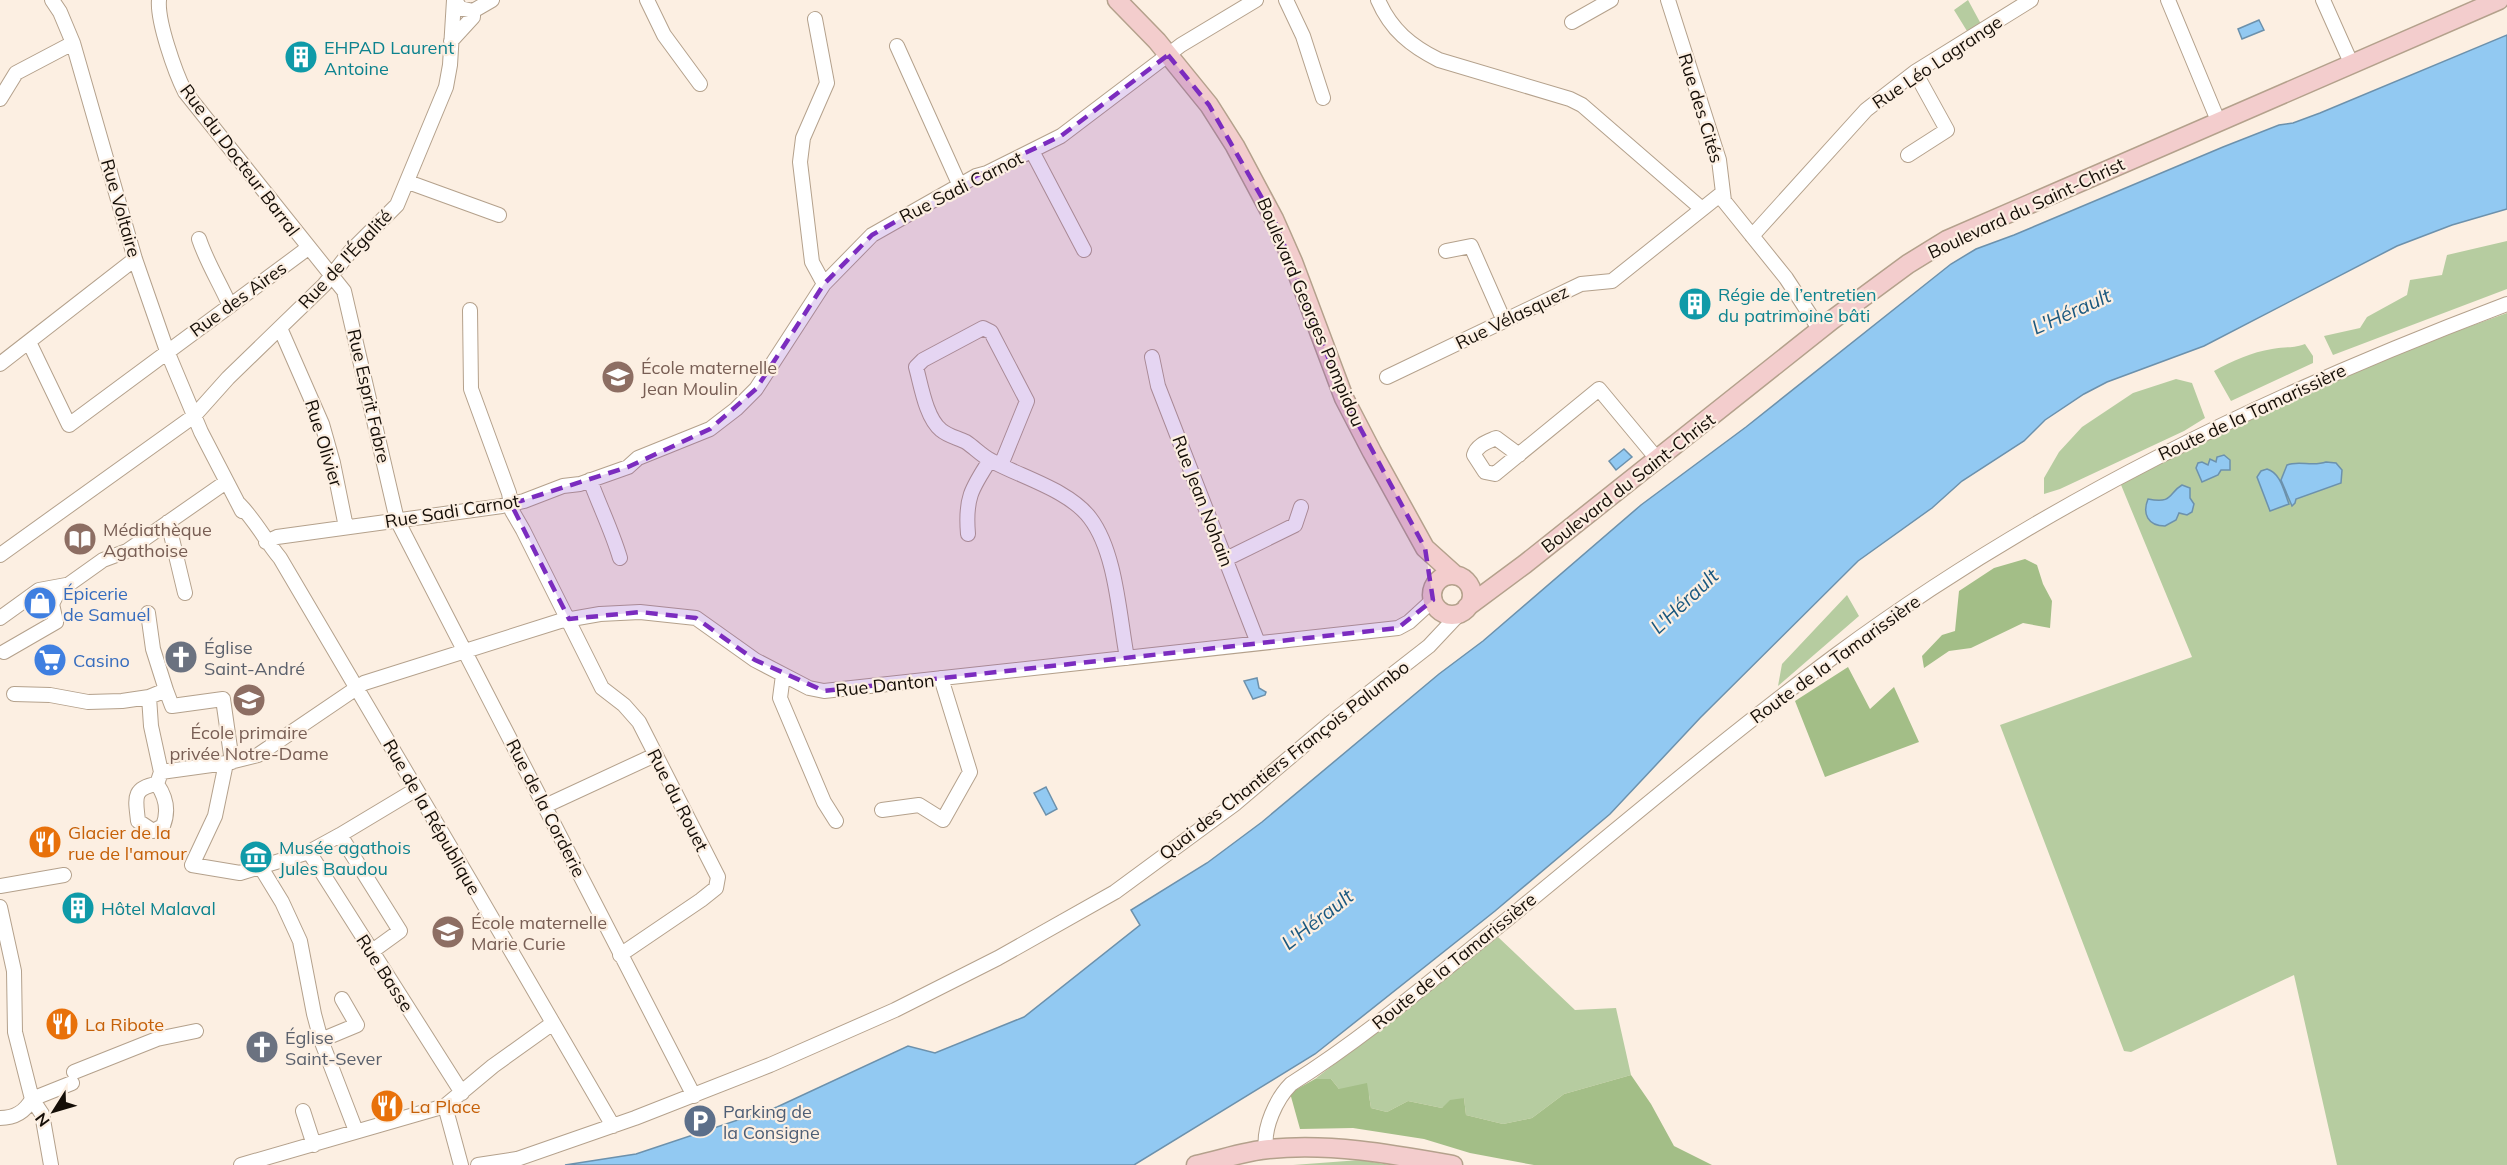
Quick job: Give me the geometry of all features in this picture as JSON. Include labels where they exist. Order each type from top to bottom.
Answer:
[{"type":"street","name":"Rue Voltaire","points":[[52,0],[61,6],[135,259],[194,416]]},
{"type":"street","name":"Rue du Docteur Barral","points":[[159,0],[162,26],[185,92],[308,248],[332,275]]},
{"type":"street","points":[[454,0],[460,8],[473,11],[492,0]]},
{"type":"street","name":"Rue de l'Égalité","points":[[0,555],[194,416],[228,378],[332,275],[350,252],[397,205],[446,87],[454,0]]},
{"type":"street","points":[[647,0],[664,35],[700,84]]},
{"type":"street","name":"Boulevard Georges Pompidou","points":[[1117,0],[1168,55],[1209,105],[1235,146],[1274,219],[1293,262],[1344,398],[1425,548],[1433,595]]},
{"type":"street","name":"Rue Sadi Carnot","points":[[266,542],[277,537],[511,504],[628,467],[638,458],[703,434],[736,409],[765,378],[824,284],[872,235],[976,176],[1032,151],[1075,127],[1168,55],[1256,0]]},
{"type":"street","points":[[1286,0],[1303,36],[1323,98]]},
{"type":"street","points":[[1378,0],[1394,28],[1423,52],[1439,60],[1570,99],[1582,105],[1701,209]]},
{"type":"street","points":[[1572,22],[1611,0]]},
{"type":"street","name":"Rue des Cités","points":[[1668,0],[1719,160],[1721,194],[1728,208],[1799,294],[1820,330]]},
{"type":"street","name":"Rue Léo Lagrange","points":[[1752,236],[1866,110],[1915,72],[2031,0]]},
{"type":"street","points":[[2168,0],[2219,123]]},
{"type":"street","points":[[2323,0],[2352,65]]},
{"type":"street","name":"Boulevard du Saint-Christ","points":[[1463,610],[1658,460],[1820,330],[1900,270],[1947,240],[2352,65],[2492,1]]},
{"type":"street","points":[[451,41],[472,17],[473,11]]},
{"type":"street","points":[[815,19],[827,83],[803,138],[800,162],[812,262],[824,284]]},
{"type":"street","points":[[0,99],[16,73],[73,43]]},
{"type":"street","points":[[897,46],[960,186]]},
{"type":"street","points":[[1908,155],[1947,130],[1915,72]]},
{"type":"street","points":[[1032,151],[1084,250]]},
{"type":"street","points":[[408,182],[499,215]]},
{"type":"street","name":"Rue Vélasquez","points":[[1387,377],[1581,284],[1612,281],[1721,194]]},
{"type":"street","points":[[199,239],[209,268],[216,275],[230,306]]},
{"type":"street","points":[[1446,251],[1470,246],[1504,321]]},
{"type":"street","name":"Rue des Aires","points":[[28,342],[69,425],[308,248]]},
{"type":"street","points":[[0,364],[135,259]]},
{"type":"street","name":"Rue Esprit Fabre","points":[[332,275],[344,291],[397,520]]},
{"type":"street","name":"Route de la Tamarissière","points":[[1266,1149],[1264,1137],[1284,1091],[1291,1084],[1386,1016],[1770,706],[1894,614],[1988,552],[2133,469],[2322,378],[2507,304]]},
{"type":"street","name":"Rue du Rouet","points":[[470,310],[471,389],[509,493],[517,522],[602,688],[624,705],[639,722],[718,877],[716,888],[620,956]]},
{"type":"street","name":"Rue Olivier","points":[[280,328],[322,424],[333,463],[345,527]]},
{"type":"street","points":[[968,534],[966,511],[973,485],[995,462],[1027,401],[991,332],[983,328],[923,360],[916,367],[927,408],[940,430],[965,442],[995,462],[1063,496],[1088,515],[1101,536],[1110,567],[1127,658]]},
{"type":"street","name":"Rue Jean Nohain","points":[[1152,357],[1158,386],[1258,643]]},
{"type":"street","points":[[1519,455],[1599,389],[1658,460]]},
{"type":"street","name":"Rue de la République","points":[[194,416],[239,504],[247,525],[280,558],[613,1126]]},
{"type":"street","points":[[590,480],[603,517],[611,527],[620,558]]},
{"type":"street","points":[[4,652],[56,622],[52,604],[54,597],[68,585],[103,560],[127,551],[226,482]]},
{"type":"street","points":[[1226,559],[1295,525],[1301,507]]},
{"type":"street","name":"Rue de la Corderie","points":[[397,520],[694,1096]]},
{"type":"street","points":[[168,522],[185,593]]},
{"type":"street","name":"Boulevard Georges Pompidou","points":[[1425,548],[1460,578]]},
{"type":"street","name":"Boulevard du Saint-Christ","points":[[1460,578],[1519,568]]},
{"type":"street","points":[[1442,578],[1460,578],[1471,591],[1463,610],[1447,614],[1440,611],[1433,595],[1442,578]]},
{"type":"street","points":[[0,618],[39,590],[68,585]]},
{"type":"street","name":"Rue Danton","points":[[149,697],[159,778],[258,755],[357,687],[568,619],[600,614],[640,612],[696,618],[755,660],[809,688],[824,691],[1398,628],[1409,622],[1433,595]]},
{"type":"street","name":"Quai des Chantiers François Palumbo","points":[[478,1165],[517,1159],[694,1096],[895,1010],[998,958],[1115,892],[1236,803],[1329,724],[1429,646],[1463,610]]},
{"type":"street","points":[[148,613],[153,649],[172,706],[223,699],[229,762],[215,816],[192,865],[240,873],[309,852],[340,836],[415,790]]},
{"type":"street","points":[[783,675],[780,698],[824,802],[836,821]]},
{"type":"street","points":[[882,810],[919,805],[943,820],[970,772],[941,678]]},
{"type":"street","points":[[14,694],[50,695],[88,702],[149,697],[166,690]]},
{"type":"street","points":[[545,806],[655,755]]},
{"type":"street","points":[[340,836],[400,932],[371,952]]},
{"type":"street","name":"Rue Basse","points":[[309,852],[462,1093]]},
{"type":"street","points":[[260,866],[282,902],[300,941],[321,1040],[356,1131]]},
{"type":"street","points":[[0,886],[64,875]]},
{"type":"street","points":[[0,907],[14,971],[15,1032],[32,1099],[42,1114],[51,1165]]},
{"type":"street","points":[[321,1040],[357,1025],[342,999]]},
{"type":"street","points":[[241,1165],[258,1164],[356,1131],[445,1106],[554,1023]]},
{"type":"street","points":[[0,1118],[16,1116],[26,1109],[32,1099],[157,1039],[196,1031]]},
{"type":"street","points":[[445,1106],[461,1165]]},
{"type":"street","points":[[303,1111],[314,1145]]},
{"type":"street","points":[[1196,1165],[1266,1149],[1316,1146],[1367,1150],[1452,1165]]},
{"type":"highlighted area","points":[[1168,55],[1209,105],[1274,219],[1344,398],[1425,548],[1433,600],[1398,628],[824,691],[755,660],[696,618],[640,612],[569,619],[511,504],[628,467],[710,429],[756,389],[824,284],[872,235],[976,176],[1061,136]]},
{"type":"green space","points":[[1968,0],[1981,24],[1967,31],[1954,10]]},
{"type":"green space","points":[[2507,241],[2507,289],[2333,355],[2324,336],[2360,328],[2367,317],[2407,295],[2410,280],[2442,275],[2447,255]]},
{"type":"green space","points":[[2507,313],[2507,1165],[2337,1165],[2294,975],[2131,1052],[2124,1051],[2000,725],[2192,657],[2119,480],[2333,376]]},
{"type":"green space","points":[[2305,344],[2313,356],[2313,363],[2231,401],[2214,371],[2257,352]]},
{"type":"green space","points":[[2176,379],[2192,383],[2205,418],[2184,431],[2060,489],[2044,494],[2044,478],[2059,452],[2082,427],[2133,393]]},
{"type":"green space","points":[[2025,559],[2037,565],[2052,601],[2050,628],[2023,623],[1971,648],[1949,651],[1924,668],[1922,656],[1942,635],[1955,631],[1959,591],[1994,568]]},
{"type":"green space","points":[[1847,595],[1859,616],[1778,686],[1782,664]]},
{"type":"green space","points":[[1848,667],[1870,709],[1894,687],[1919,742],[1825,777],[1795,701]]},
{"type":"green space","points":[[1498,937],[1575,1010],[1616,1008],[1631,1075],[1564,1094],[1532,1118],[1503,1124],[1466,1115],[1464,1098],[1442,1108],[1408,1101],[1387,1112],[1371,1108],[1369,1095],[1339,1089],[1331,1079],[1315,1079]]},
{"type":"green space","points":[[1631,1075],[1651,1104],[1674,1146],[1712,1165],[1534,1165],[1470,1153],[1424,1139],[1353,1128],[1300,1129],[1290,1093],[1315,1079],[1331,1079],[1339,1089],[1367,1083],[1371,1108],[1387,1112],[1408,1101],[1442,1108],[1450,1100],[1464,1098],[1466,1115],[1503,1124],[1532,1118],[1564,1094]]},
{"type":"green space","points":[[1360,1160],[1391,1165],[1293,1165]]},
{"type":"water","points":[[2259,20],[2264,30],[2242,39],[2238,29]]},
{"type":"water","name":"L'Hérault","points":[[2507,35],[2507,209],[2452,225],[2397,246],[2204,346],[2107,382],[2045,420],[2024,441],[1962,481],[1932,508],[1858,561],[1700,718],[1610,814],[1495,911],[1315,1054],[1134,1165],[565,1165],[636,1154],[777,1107],[908,1046],[935,1053],[1024,1017],[1140,925],[1131,910],[1207,863],[1262,822],[1439,674],[1483,641],[1641,505],[1746,427],[1951,264],[1976,249],[2223,147],[2279,125],[2293,123],[2320,113]]},
{"type":"water","points":[[1624,449],[1632,457],[1616,470],[1609,461]]},
{"type":"water","points":[[2224,455],[2230,460],[2230,470],[2221,470],[2218,475],[2202,482],[2196,468],[2198,463],[2208,465],[2210,459],[2216,462],[2217,457]]},
{"type":"water","points":[[2336,463],[2342,470],[2341,483],[2296,499],[2292,506],[2281,480],[2287,465]]},
{"type":"water","points":[[2267,469],[2276,474],[2289,504],[2270,511],[2257,477],[2261,471]]},
{"type":"water","points":[[2182,485],[2190,488],[2190,498],[2194,504],[2192,512],[2187,515],[2179,513],[2176,520],[2165,526],[2154,524],[2146,514],[2148,499],[2166,499]]},
{"type":"water","points":[[1257,678],[1259,688],[1266,692],[1265,695],[1253,699],[1244,681]]},
{"type":"water","points":[[1046,787],[1057,809],[1046,815],[1034,793]]},
{"type":"place","name":"EHPAD Laurent Antoine","points":[[301,57]]},
{"type":"place","name":"Régie de l’entretien du patrimoine bâti","points":[[1695,304]]},
{"type":"place","name":"École maternelle Jean Moulin","points":[[618,377]]},
{"type":"place","name":"Médiathèque Agathoise","points":[[80,539]]},
{"type":"place","name":"Épicerie de Samuel","points":[[40,603]]},
{"type":"place","name":"Église Saint-André","points":[[181,657]]},
{"type":"place","name":"Casino","points":[[50,660]]},
{"type":"place","name":"École primaire privée Notre-Dame","points":[[249,700]]},
{"type":"place","name":"Glacier de la rue de l'amour","points":[[45,842]]},
{"type":"place","name":"Musée agathois Jules Baudou","points":[[256,857]]},
{"type":"place","name":"Hôtel Malaval","points":[[78,908]]},
{"type":"place","name":"École maternelle Marie Curie","points":[[448,932]]},
{"type":"place","name":"La Ribote","points":[[62,1024]]},
{"type":"place","name":"Église Saint-Sever","points":[[262,1047]]},
{"type":"place","name":"La Place","points":[[387,1106]]},
{"type":"place","name":"Parking de la Consigne","points":[[700,1121]]}]
